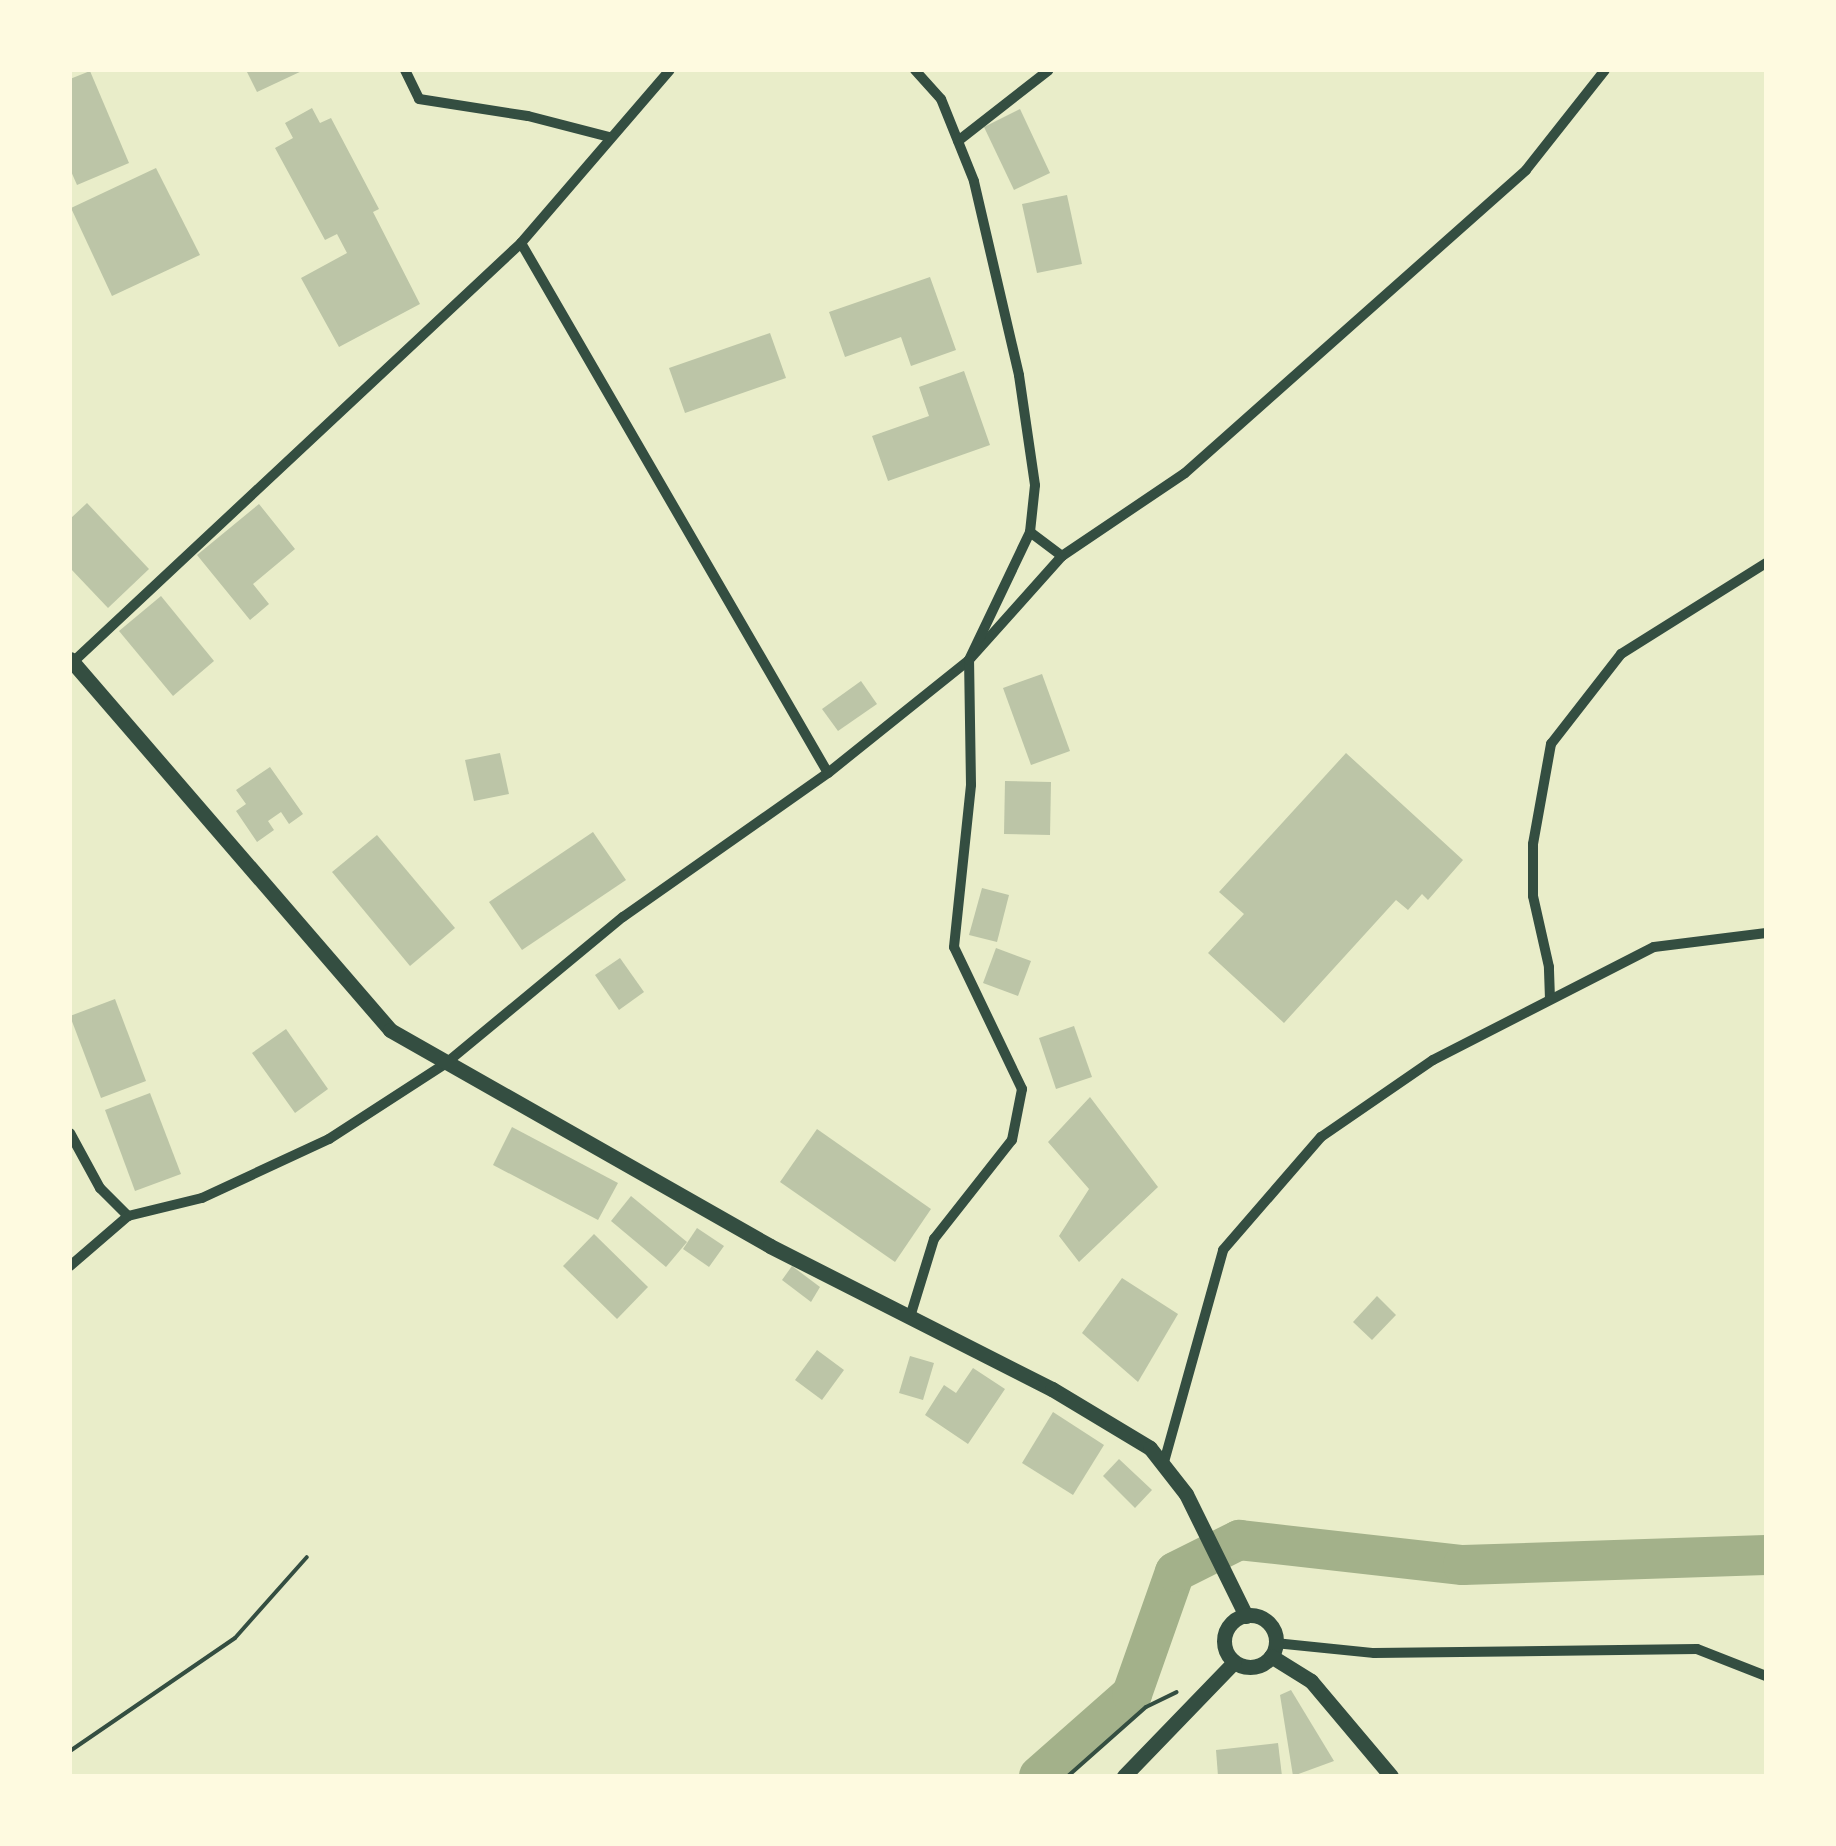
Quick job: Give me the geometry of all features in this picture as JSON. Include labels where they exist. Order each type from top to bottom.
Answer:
[{"type":"street","points":[[406,70],[420,99],[528,116],[609,138]]},
{"type":"street","points":[[670,70],[521,244],[71,660],[390,1030],[770,1246],[1052,1389],[1131,1435],[1164,1462],[1186,1494],[1246,1616]]},
{"type":"street","points":[[910,1317],[934,1239],[1012,1140],[1022,1089],[954,946],[971,784],[969,660],[1030,532],[1035,486],[1020,375],[974,181],[941,99],[915,70]]},
{"type":"street","points":[[958,141],[1049,70]]},
{"type":"street","points":[[70,1266],[128,1216],[202,1198],[329,1139],[445,1064],[623,917],[828,772],[969,660],[1062,556],[1185,474],[1526,170],[1605,70]]},
{"type":"street","points":[[521,244],[828,772]]},
{"type":"street","points":[[1030,532],[1062,556]]},
{"type":"street","points":[[1550,999],[1549,967],[1534,896],[1533,844],[1552,744],[1621,654],[1766,563]]},
{"type":"street","points":[[1164,1462],[1223,1250],[1322,1137],[1433,1060],[1654,947],[1766,933]]},
{"type":"street","points":[[70,1133],[100,1188],[128,1216]]},
{"type":"street","points":[[1391,1776],[1311,1681],[1273,1650],[1267,1622],[1246,1616],[1232,1622],[1225,1635],[1225,1650],[1234,1662],[1254,1667],[1273,1650],[1374,1653],[1697,1649],[1766,1676]]},
{"type":"street","points":[[1124,1776],[1234,1662]]},
{"type":"path","points":[[70,1751],[235,1638],[307,1557]]},
{"type":"path","points":[[1068,1776],[1146,1707],[1191,1686]]},
{"type":"building","points":[[246,70],[304,70],[257,92]]},
{"type":"building","points":[[90,71],[129,163],[77,185],[70,169],[70,79]]},
{"type":"building","points":[[312,108],[320,123],[331,118],[379,209],[373,212],[420,304],[339,347],[301,278],[347,253],[337,234],[325,240],[275,148],[293,138],[285,123]]},
{"type":"building","points":[[1020,109],[1050,173],[1014,190],[984,127]]},
{"type":"building","points":[[156,168],[200,255],[112,296],[71,208]]},
{"type":"building","points":[[1067,195],[1082,264],[1037,273],[1022,204]]},
{"type":"building","points":[[930,277],[956,350],[911,366],[901,337],[845,357],[829,312]]},
{"type":"building","points":[[770,333],[786,378],[685,413],[669,368]]},
{"type":"building","points":[[964,371],[990,445],[888,481],[872,436],[929,416],[919,387]]},
{"type":"building","points":[[87,503],[149,569],[108,608],[70,568],[70,519]]},
{"type":"building","points":[[259,504],[295,549],[253,584],[269,604],[250,620],[197,555]]},
{"type":"building","points":[[161,596],[214,661],[173,696],[119,631]]},
{"type":"building","points":[[1042,674],[1070,751],[1031,765],[1003,688]]},
{"type":"building","points":[[861,681],[877,704],[838,731],[822,709]]},
{"type":"building","points":[[500,753],[509,794],[474,801],[465,760]]},
{"type":"building","points":[[1346,753],[1463,860],[1428,900],[1422,894],[1408,910],[1396,900],[1284,1023],[1208,953],[1244,914],[1219,892]]},
{"type":"building","points":[[270,767],[303,814],[289,824],[281,812],[268,821],[274,830],[257,842],[236,811],[246,804],[236,790]]},
{"type":"building","points":[[1005,781],[1051,782],[1050,835],[1004,834]]},
{"type":"building","points":[[593,832],[626,880],[522,950],[489,902]]},
{"type":"building","points":[[377,835],[455,928],[410,966],[332,872]]},
{"type":"building","points":[[982,888],[1009,895],[997,942],[969,935]]},
{"type":"building","points":[[996,948],[1031,961],[1018,996],[983,983]]},
{"type":"building","points":[[620,958],[644,992],[619,1010],[595,975]]},
{"type":"building","points":[[115,999],[146,1081],[101,1098],[70,1016]]},
{"type":"building","points":[[1074,1026],[1092,1077],[1056,1089],[1039,1038]]},
{"type":"building","points":[[286,1029],[328,1089],[295,1113],[252,1053]]},
{"type":"building","points":[[150,1093],[181,1174],[135,1191],[105,1110]]},
{"type":"building","points":[[1090,1097],[1158,1187],[1079,1262],[1059,1236],[1089,1189],[1048,1142]]},
{"type":"building","points":[[512,1127],[618,1183],[598,1220],[493,1165]]},
{"type":"building","points":[[817,1129],[931,1209],[895,1262],[780,1182]]},
{"type":"building","points":[[631,1196],[687,1242],[666,1267],[611,1221]]},
{"type":"building","points":[[697,1228],[724,1246],[709,1267],[683,1249]]},
{"type":"building","points":[[594,1234],[648,1287],[617,1319],[563,1266]]},
{"type":"building","points":[[792,1266],[820,1287],[811,1302],[782,1280]]},
{"type":"building","points":[[1122,1278],[1178,1314],[1138,1382],[1082,1333]]},
{"type":"building","points":[[1377,1296],[1396,1315],[1372,1340],[1353,1322]]},
{"type":"building","points":[[817,1350],[844,1370],[822,1400],[795,1380]]},
{"type":"building","points":[[910,1356],[934,1363],[923,1400],[899,1393]]},
{"type":"building","points":[[973,1368],[1005,1389],[968,1444],[925,1415],[944,1385],[956,1393]]},
{"type":"building","points":[[1053,1412],[1104,1445],[1073,1495],[1022,1463]]},
{"type":"building","points":[[1119,1459],[1152,1490],[1135,1508],[1103,1476]]},
{"type":"building","points":[[1291,1690],[1334,1761],[1293,1776],[1280,1695]]},
{"type":"building","points":[[1278,1743],[1282,1776],[1218,1776],[1216,1750]]},
{"type":"waterway","points":[[1039,1776],[1132,1694],[1175,1572],[1239,1540],[1463,1565],[1766,1555]]}]
